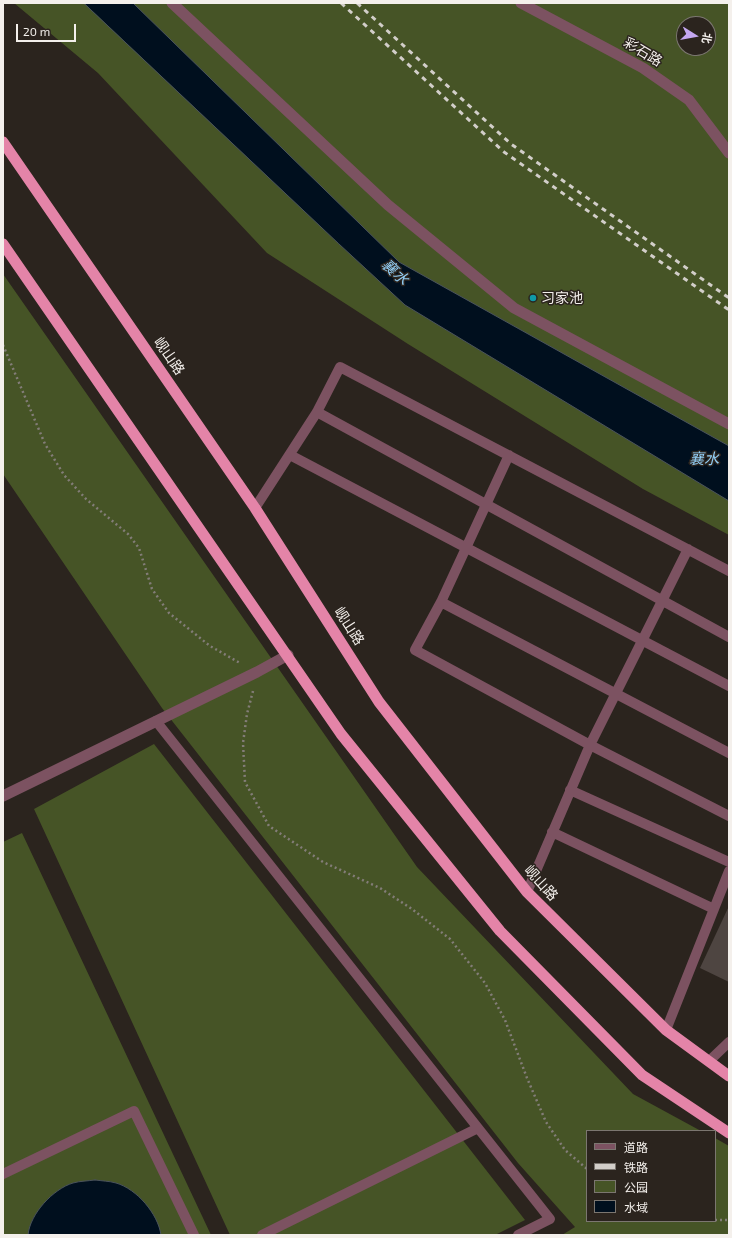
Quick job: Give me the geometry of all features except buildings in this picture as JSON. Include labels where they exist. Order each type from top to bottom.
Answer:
[{"type":"highway","name":"岘山路","points":[[3,142],[255,508],[379,702],[527,892],[666,1030],[729,1076]]},
{"type":"highway","points":[[3,244],[288,655],[341,734],[500,931],[642,1075],[729,1134]]},
{"type":"street","points":[[172,3],[388,205],[514,308],[729,424]]},
{"type":"street","name":"彩石路","points":[[521,3],[643,68],[689,100],[729,153]]},
{"type":"street","points":[[3,796],[257,672],[288,655]]},
{"type":"lane","points":[[255,508],[317,412],[340,367],[729,571]]},
{"type":"lane","points":[[317,412],[729,637]]},
{"type":"lane","points":[[290,455],[729,686]]},
{"type":"lane","points":[[509,455],[440,602],[414,650],[590,745],[729,816]]},
{"type":"lane","points":[[527,892],[590,745],[688,549]]},
{"type":"lane","points":[[440,602],[729,753]]},
{"type":"lane","points":[[156,721],[550,1220],[518,1235]]},
{"type":"lane","points":[[570,790],[729,862]]},
{"type":"lane","points":[[552,832],[714,910]]},
{"type":"lane","points":[[666,1030],[729,871]]},
{"type":"lane","points":[[709,1061],[729,1042]]},
{"type":"lane","points":[[3,1174],[134,1111],[194,1235]]},
{"type":"lane","points":[[262,1235],[478,1128]]},
{"type":"path","points":[[3,345],[44,444],[64,475],[86,499],[128,534],[139,548],[152,589],[169,613],[210,646],[257,672],[247,714],[243,743],[245,782],[269,826],[323,862],[380,888],[412,909],[450,939],[485,983],[505,1020],[527,1078],[546,1122],[565,1150],[586,1168]]},
{"type":"path","points":[[716,1220],[729,1220]]},
{"type":"green space","name":"习家池","points":[[14,3],[729,3],[729,535],[643,489],[408,344],[267,253],[98,73]]},
{"type":"green space","points":[[3,274],[417,867],[633,1094],[699,1130],[586,1130],[586,1222],[716,1222],[716,1139],[729,1146],[729,1235],[562,1235],[575,1227],[518,1163],[162,708],[3,474]]},
{"type":"green space","points":[[154,744],[525,1220],[495,1235],[230,1235],[34,809]]},
{"type":"green space","points":[[22,833],[211,1235],[3,1235],[3,842]]},
{"type":"water","name":"襄水","points":[[84,3],[133,3],[399,262],[729,446],[729,501],[405,305]]},
{"type":"water","points":[[81,1181],[108,1181],[124,1186],[139,1197],[156,1219],[161,1235],[28,1235],[33,1219],[50,1197],[65,1186]]},
{"type":"railway","points":[[341,3],[504,152],[729,310]]},
{"type":"railway","points":[[357,3],[511,144],[729,298]]},
{"type":"place","name":"习家池","points":[[533,298]]}]
